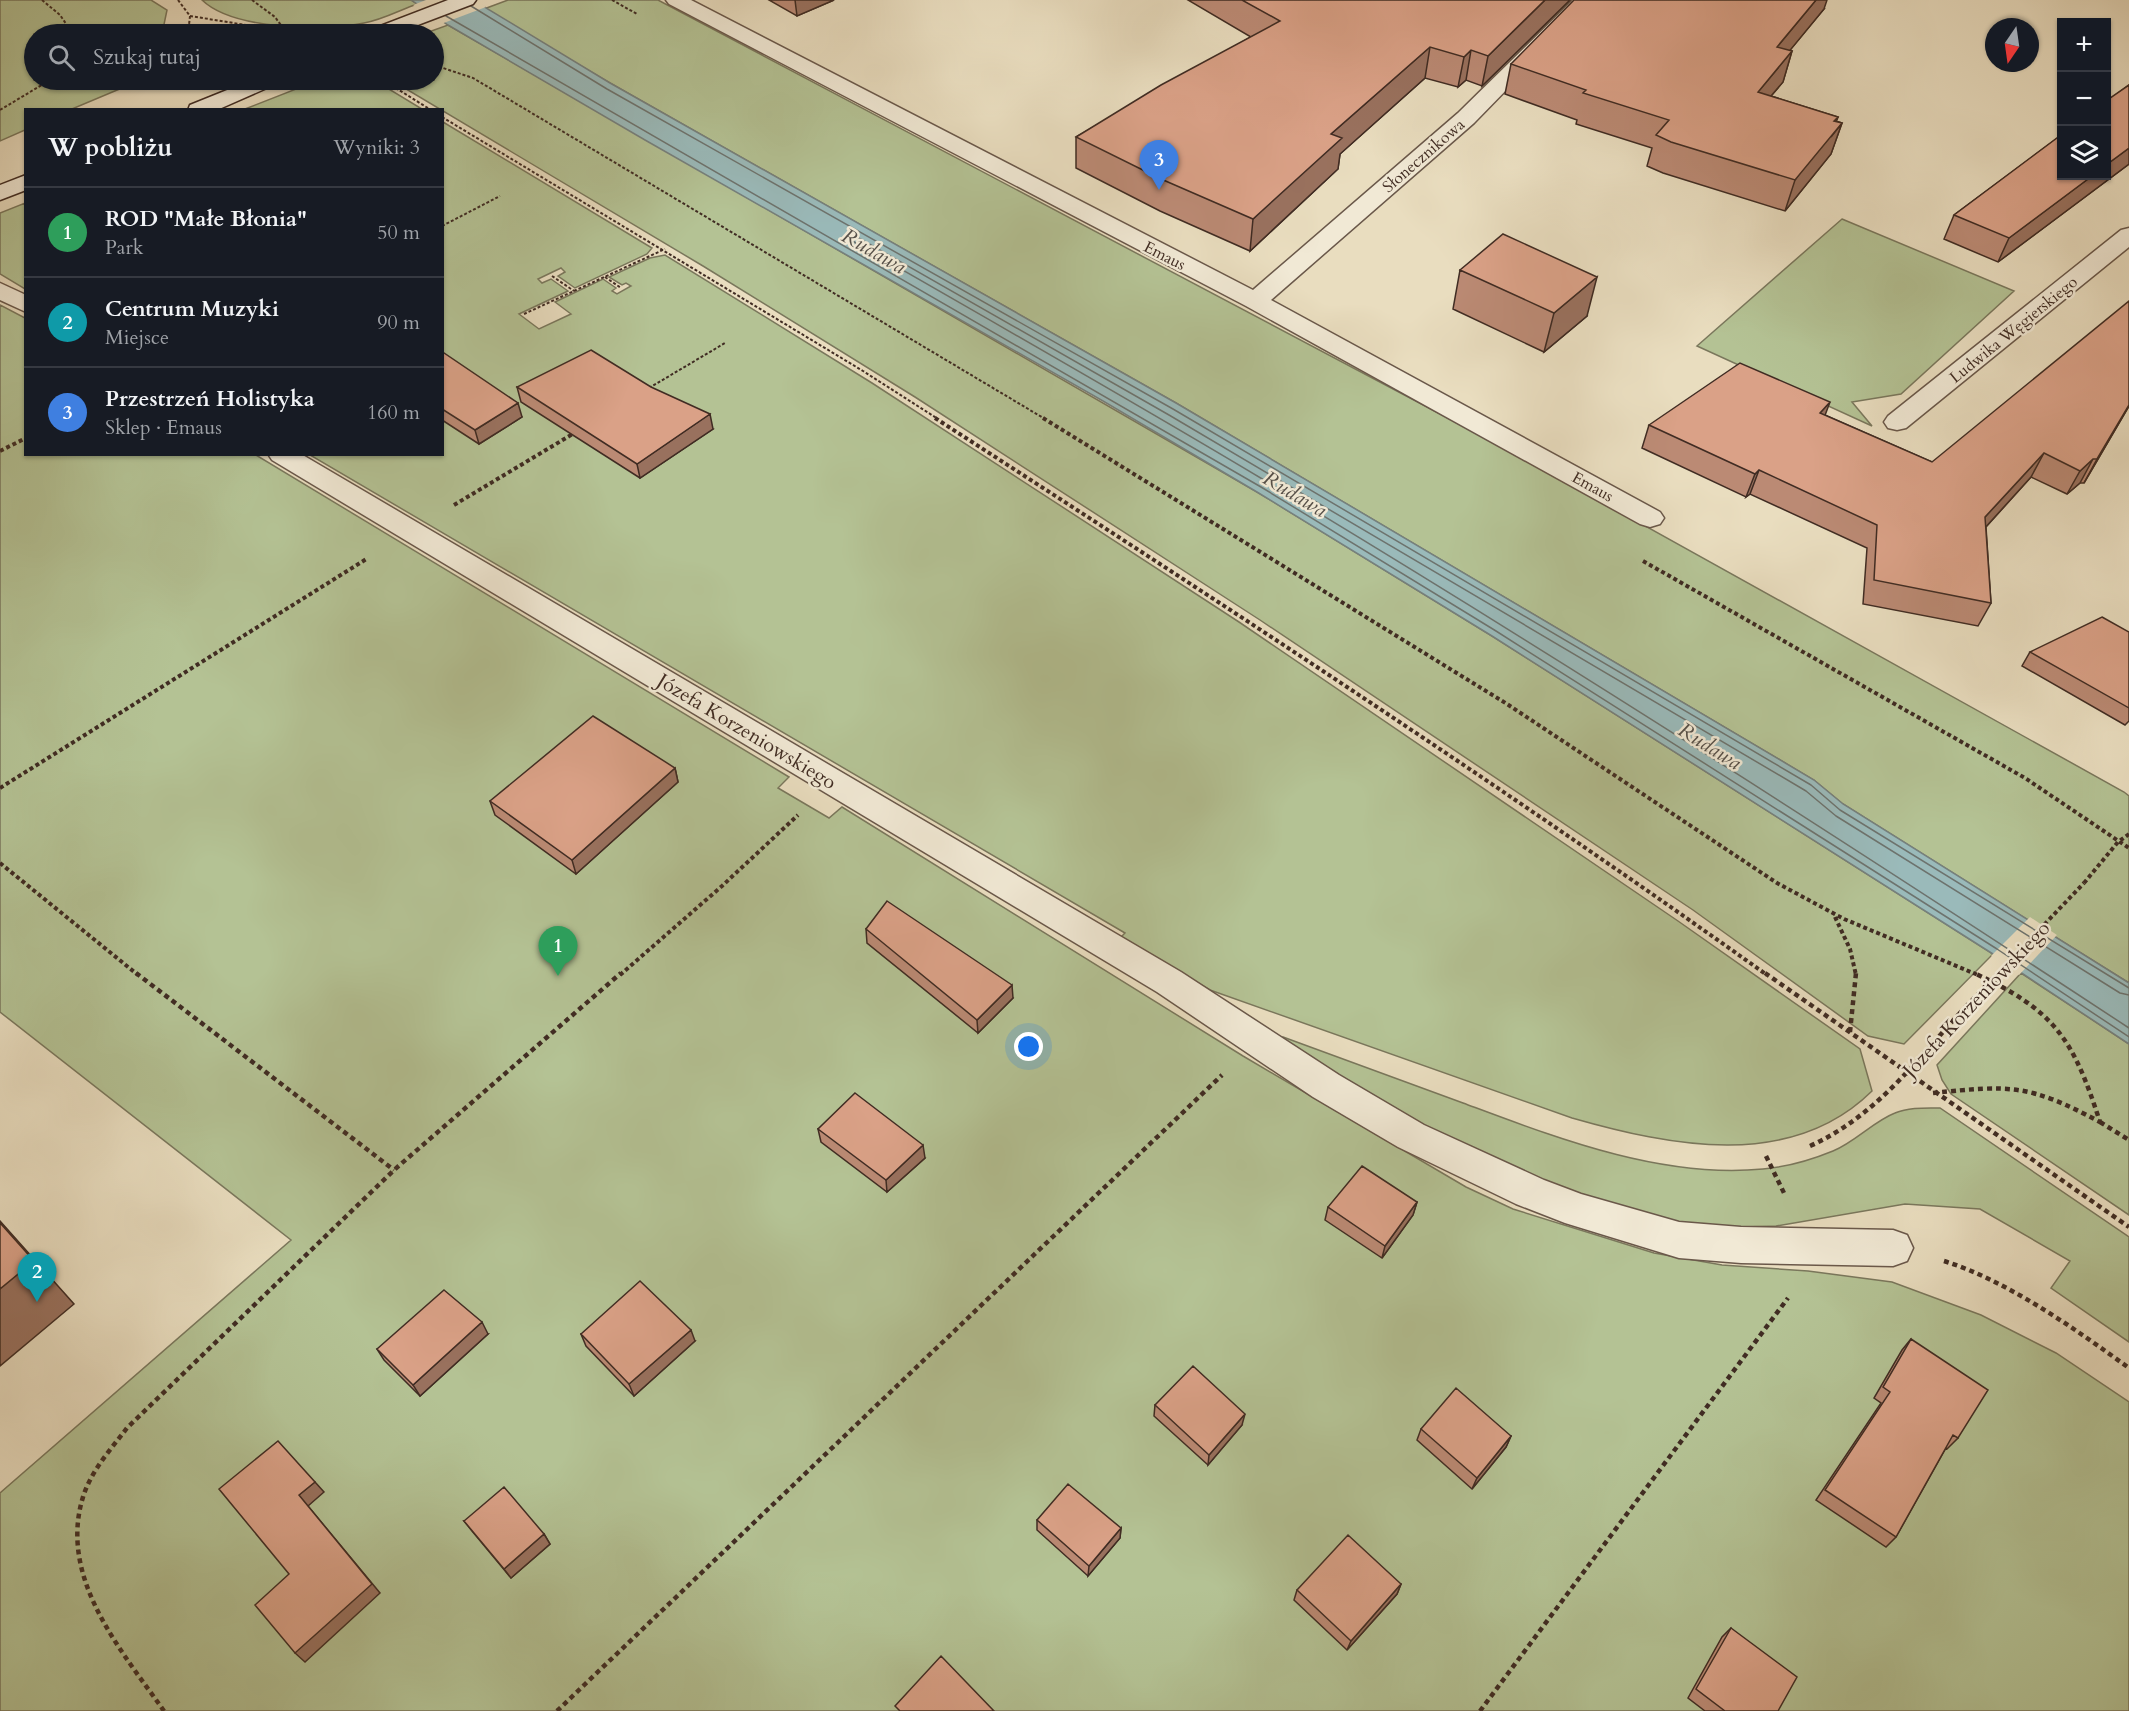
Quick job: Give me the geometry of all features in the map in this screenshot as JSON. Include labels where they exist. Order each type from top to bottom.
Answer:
[{"type":"street","points":[[405,24],[466,0]]},
{"type":"street","name":"Emaus","points":[[676,0],[990,166],[1255,301],[1650,518]]},
{"type":"street","name":"Słonecznikowa","points":[[1255,301],[1466,118],[1584,0]]},
{"type":"street","points":[[203,108],[245,90]]},
{"type":"street","points":[[0,193],[24,183]]},
{"type":"street","name":"Ludwika Węgierskiego","points":[[1897,422],[2129,236]]},
{"type":"street","points":[[0,290],[24,304]]},
{"type":"street","name":"Józefa Korzeniowskiego","points":[[284,456],[1213,1010],[1258,1043],[1364,1110],[1470,1164],[1579,1211],[1652,1233],[1705,1243],[1893,1248]]},
{"type":"path","points":[[42,0],[60,15],[66,24]]},
{"type":"path","points":[[178,0],[190,16],[189,24]]},
{"type":"path","points":[[183,5],[189,0]]},
{"type":"path","points":[[252,0],[275,17],[280,24]]},
{"type":"path","points":[[190,16],[238,24]]},
{"type":"path","points":[[444,68],[473,78],[817,281],[1509,705],[1810,904],[1835,916],[1950,960],[2017,998],[2049,1020],[2076,1049],[2100,1122]]},
{"type":"path","points":[[0,110],[35,90]]},
{"type":"path","points":[[399,90],[428,108]]},
{"type":"path","points":[[444,118],[665,249],[863,371],[1271,634],[1652,893],[1933,1093],[2129,1227]]},
{"type":"path","points":[[444,225],[500,196]]},
{"type":"path","points":[[524,314],[665,249]]},
{"type":"path","points":[[552,276],[574,291]]},
{"type":"path","points":[[605,277],[621,288]]},
{"type":"path","points":[[645,390],[725,342]]},
{"type":"path","points":[[446,510],[586,426]]},
{"type":"path","points":[[0,451],[24,439]]},
{"type":"path","points":[[0,788],[376,553]]},
{"type":"path","points":[[164,1711],[121,1648],[89,1593],[77,1560],[76,1527],[83,1497],[99,1466],[127,1428],[394,1170],[722,886],[807,806]]},
{"type":"path","name":"Józefa Korzeniowskiego","points":[[1810,1146],[1829,1139],[1855,1124],[1883,1101],[1959,1014],[2084,883],[2118,842],[2129,834]]},
{"type":"path","points":[[2118,842],[2129,848]]},
{"type":"path","points":[[0,863],[84,929],[165,998],[394,1170]]},
{"type":"path","points":[[1835,916],[1854,954],[1859,979],[1850,1032]]},
{"type":"path","points":[[557,1711],[1226,1072]]},
{"type":"path","points":[[1933,1093],[2004,1087],[2030,1091],[2062,1102],[2129,1140]]},
{"type":"path","points":[[1766,1156],[1771,1167]]},
{"type":"path","points":[[1893,1248],[1948,1262],[1987,1279],[2052,1316],[2129,1368]]},
{"type":"path","points":[[1480,1711],[1794,1290]]},
{"type":"green space","points":[[0,0],[151,0],[167,10],[164,24],[24,24],[24,90],[117,90],[74,108],[24,108],[24,130],[0,141]]},
{"type":"green space","points":[[202,0],[411,0],[417,4],[371,22],[358,24],[264,24],[216,10]]},
{"type":"green space","points":[[508,0],[658,0],[1514,453],[2124,792],[2129,796],[2129,983],[1843,804],[1814,780],[1176,403],[610,83],[484,9]]},
{"type":"green space","points":[[448,25],[1257,492],[1492,636],[1993,954],[1904,1044],[1868,1036],[1693,910],[1260,620],[915,397],[703,266],[444,112],[444,108],[438,108],[408,90],[444,90],[444,26]]},
{"type":"green space","points":[[293,90],[391,90],[420,108],[248,108]]},
{"type":"green space","points":[[444,123],[652,248],[647,254],[575,288],[558,276],[565,272],[561,268],[538,279],[542,283],[551,279],[568,291],[519,314],[539,329],[571,314],[555,302],[603,279],[616,288],[612,291],[617,294],[631,286],[626,283],[622,285],[609,277],[650,258],[665,255],[872,383],[1239,622],[1678,921],[1860,1049],[1872,1091],[1840,1116],[1805,1133],[1767,1142],[1728,1145],[1689,1143],[1649,1137],[1572,1118],[1210,990],[1120,938],[1125,933],[312,456],[444,456]]},
{"type":"green space","points":[[24,203],[24,288],[0,274],[0,213]]},
{"type":"green space","points":[[1842,219],[2014,291],[1901,394],[1852,402],[1872,426],[1697,346]]},
{"type":"green space","points":[[0,305],[24,317],[24,456],[258,456],[789,777],[778,788],[829,818],[842,807],[1243,1056],[1466,1187],[1513,1209],[1654,1253],[1722,1265],[1808,1271],[1892,1282],[1981,1315],[2056,1353],[2129,1402],[2129,1711],[0,1711],[0,1493],[291,1240],[0,1012]]},
{"type":"green space","points":[[2021,973],[2129,1044],[2129,1215],[1951,1094],[1942,1080],[1937,1065]]},
{"type":"green space","points":[[1283,1037],[1572,1142],[1648,1162],[1686,1168],[1763,1169],[1789,1165],[1833,1151],[1900,1111],[1940,1108],[2129,1237],[2129,1342],[2051,1288],[2070,1261],[1980,1209],[1905,1204],[1776,1226],[1714,1228],[1663,1222],[1598,1205],[1460,1147],[1274,1039]]},
{"type":"water","name":"Rudawa","points":[[411,0],[473,0],[610,83],[1176,403],[1814,780],[1843,804],[2129,983],[2129,1044],[1993,954],[1492,636],[1257,492],[1103,401],[645,140],[448,25]]},
{"type":"pier","points":[[426,0],[478,0],[486,7],[441,24],[413,5]]},
{"type":"pier","points":[[2030,917],[2057,935],[2019,975],[1991,956]]},
{"type":"building","points":[[1242,0],[1545,0],[1488,56],[1471,50],[1464,57],[1430,47],[1331,134],[1342,138],[1253,219],[1161,179],[1076,137],[1161,85],[1280,21]]},
{"type":"building","points":[[1574,0],[1816,0],[1777,47],[1792,51],[1758,92],[1838,117],[1834,121],[1842,123],[1795,180],[1671,142],[1656,135],[1669,120],[1583,93],[1586,90],[1511,64]]},
{"type":"building","points":[[2129,85],[2129,148],[2111,161],[2111,126],[2111,98]]},
{"type":"building","points":[[2057,138],[2057,180],[2087,180],[2009,238],[1954,215]]},
{"type":"building","points":[[1503,234],[1597,277],[1554,313],[1460,270]]},
{"type":"building","points":[[2129,301],[2129,405],[2097,459],[2093,459],[2080,471],[2044,453],[1985,517],[1991,603],[1874,580],[1877,525],[1759,470],[1755,474],[1649,425],[1740,363],[1830,402],[1820,413],[1932,462]]},
{"type":"building","points":[[591,350],[651,387],[710,414],[637,464],[517,387]]},
{"type":"building","points":[[444,353],[518,403],[475,430],[444,410]]},
{"type":"building","points":[[2102,617],[2129,632],[2129,708],[2030,652]]},
{"type":"building","points":[[593,716],[675,768],[572,860],[490,801]]},
{"type":"building","points":[[887,901],[1012,985],[977,1020],[866,929]]},
{"type":"building","points":[[855,1093],[923,1145],[886,1180],[818,1129]]},
{"type":"building","points":[[1362,1166],[1417,1202],[1385,1246],[1328,1207]]},
{"type":"building","points":[[0,1223],[34,1261],[0,1289]]},
{"type":"building","points":[[640,1281],[691,1330],[629,1384],[581,1334]]},
{"type":"building","points":[[444,1290],[482,1322],[413,1385],[377,1349]]},
{"type":"building","points":[[1911,1339],[1988,1390],[1958,1438],[1953,1435],[1896,1537],[1825,1490],[1890,1392],[1883,1387]]},
{"type":"building","points":[[1193,1366],[1245,1414],[1209,1455],[1155,1405]]},
{"type":"building","points":[[1456,1388],[1511,1436],[1477,1478],[1421,1429]]},
{"type":"building","points":[[278,1441],[315,1482],[299,1495],[372,1584],[295,1653],[255,1605],[289,1574],[219,1489]]},
{"type":"building","points":[[1068,1484],[1121,1528],[1089,1566],[1037,1520]]},
{"type":"building","points":[[504,1487],[544,1534],[504,1569],[464,1521]]},
{"type":"building","points":[[1348,1535],[1401,1584],[1351,1641],[1297,1590]]},
{"type":"building","points":[[1731,1628],[1797,1677],[1778,1711],[1725,1711],[1696,1689]]},
{"type":"building","points":[[941,1656],[994,1711],[900,1711],[895,1706]]},
{"type":"place","name":"Przestrzeń Holistyka","points":[[1159,190]]},
{"type":"place","name":"ROD \"Małe Błonia\"","points":[[558,976]]},
{"type":"place","name":"Centrum Muzyki","points":[[37,1302]]}]
